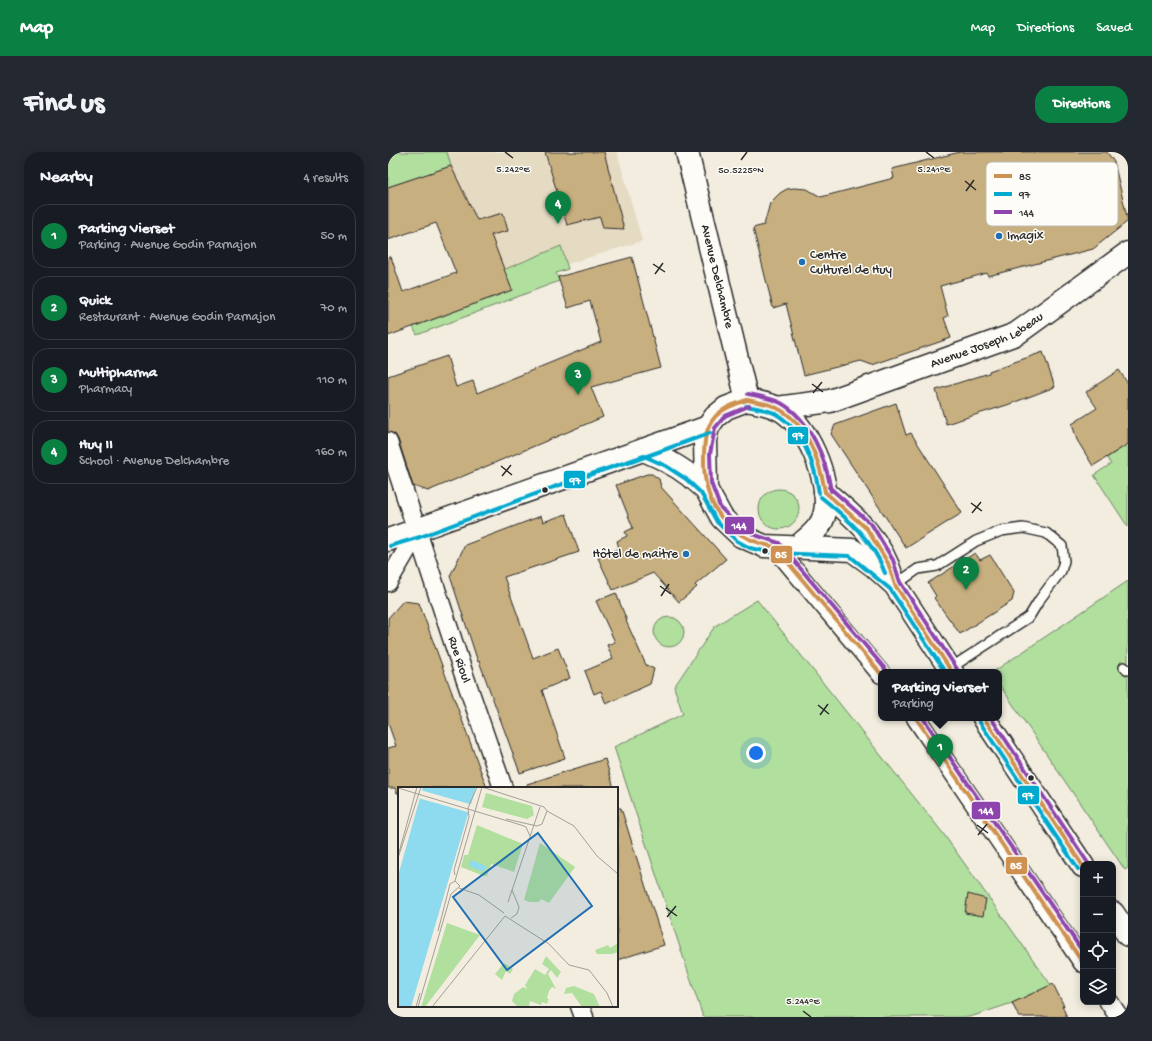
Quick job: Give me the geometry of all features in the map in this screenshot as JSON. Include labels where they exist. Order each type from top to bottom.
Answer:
[{"type":"street","name":"Avenue Delchambre","points":[[688,152],[747,400]]},
{"type":"street","name":"Avenue Joseph Lebeau","points":[[777,408],[830,401],[1016,334],[1128,253]]},
{"type":"street","points":[[706,489],[705,440],[708,426],[715,417],[726,408],[747,400],[777,408],[793,419],[806,436],[824,481],[825,512],[820,526],[797,547]]},
{"type":"street","points":[[806,436],[830,401]]},
{"type":"street","points":[[388,540],[418,531],[552,481],[644,450],[708,426]]},
{"type":"street","name":"Rue Rioul","points":[[388,442],[463,672],[503,787]]},
{"type":"street","points":[[644,450],[669,461],[690,474],[706,489],[722,518],[741,536],[752,542],[775,548],[797,547],[852,550],[874,566],[895,585],[949,669]]},
{"type":"street","points":[[825,492],[867,529],[888,563],[895,585]]},
{"type":"street","points":[[388,582],[418,531]]},
{"type":"street","points":[[775,548],[878,670]]},
{"type":"street","points":[[918,721],[1080,959]]},
{"type":"street","points":[[986,721],[1080,862]]},
{"type":"street","points":[[1116,917],[1128,935]]},
{"type":"street","points":[[1111,1005],[1119,1017]]},
{"type":"street","points":[[580,1007],[584,1017]]},
{"type":"lane","points":[[895,585],[918,569],[937,566],[976,541],[1001,531],[1023,528],[1046,533],[1062,546],[1064,561],[1061,571],[1040,599],[1029,617],[951,669]]},
{"type":"shaded area","points":[[447,152],[617,152],[642,241],[567,264],[561,246],[504,269],[495,246],[491,247],[465,195],[463,195]]},
{"type":"green space","points":[[388,152],[447,152],[451,166],[388,187]]},
{"type":"green space","points":[[561,246],[568,269],[556,273],[559,281],[417,335],[413,327],[512,290],[503,270]]},
{"type":"green space","points":[[1128,444],[1128,527],[1094,475],[1111,464],[1107,458]]},
{"type":"green space","points":[[775,489],[783,489],[790,492],[796,498],[799,509],[796,520],[790,526],[783,529],[775,529],[768,526],[762,520],[759,513],[759,505],[762,498],[768,492]]},
{"type":"green space","points":[[1128,581],[1128,868],[1125,870],[1002,688],[1002,669],[997,669]]},
{"type":"green space","points":[[757,600],[942,832],[1051,985],[1012,1003],[970,1017],[703,1017],[614,747],[683,714],[674,687],[715,626]]},
{"type":"green space","points":[[669,617],[680,621],[684,632],[680,643],[669,647],[658,643],[654,632],[658,621]]},
{"type":"building","points":[[545,152],[604,152],[624,229],[603,228],[600,217],[567,225]]},
{"type":"building","points":[[960,152],[1107,152],[1114,162],[986,162],[986,226],[1118,226],[1118,179],[1128,221],[1093,249],[988,276],[987,273],[940,286],[948,316],[944,318],[951,338],[872,365],[861,361],[804,375],[786,304],[773,308],[753,228],[764,225],[770,203],[780,193],[787,189],[807,189],[821,197],[894,178],[892,169]]},
{"type":"building","points":[[451,166],[477,220],[503,213],[508,231],[491,235],[512,290],[388,336],[388,257],[391,257],[403,292],[456,273],[436,223],[388,240],[388,187]]},
{"type":"building","points":[[632,257],[661,368],[591,387],[603,417],[428,491],[413,486],[398,439],[395,434],[388,432],[388,376],[447,356],[456,387],[473,381],[477,393],[601,342],[590,301],[568,308],[558,277]]},
{"type":"building","points":[[1043,352],[1055,387],[1007,405],[946,424],[936,390],[989,373],[989,371]]},
{"type":"building","points":[[1119,370],[1128,384],[1128,444],[1093,466],[1077,440],[1072,424],[1097,408],[1086,392]]},
{"type":"building","points":[[896,403],[906,435],[911,433],[962,513],[906,548],[831,434],[835,425]]},
{"type":"building","points":[[647,474],[652,474],[659,479],[661,487],[726,559],[695,585],[697,587],[679,602],[653,573],[613,590],[598,558],[619,548],[617,541],[627,536],[625,532],[633,528],[616,485]]},
{"type":"building","points":[[566,514],[579,552],[504,577],[533,658],[558,648],[570,678],[542,690],[565,758],[520,773],[479,661],[478,662],[450,576],[465,545],[541,516],[543,522]]},
{"type":"building","points":[[975,553],[980,560],[990,555],[1014,593],[1012,601],[960,634],[934,598],[936,596],[928,583]]},
{"type":"building","points":[[616,593],[626,621],[646,665],[654,669],[650,684],[606,704],[601,691],[594,694],[585,671],[613,659],[607,645],[615,642],[596,601]]},
{"type":"building","points":[[403,601],[419,603],[487,787],[398,787],[398,793],[395,788],[388,788],[388,748],[396,746],[388,723],[388,618]]},
{"type":"building","points":[[605,759],[614,787],[528,787],[527,784]]},
{"type":"building","points":[[618,808],[621,808],[664,945],[618,960]]},
{"type":"building","points":[[968,894],[986,899],[983,916],[965,913]]},
{"type":"building","points":[[1053,984],[1064,1006],[1062,1006],[1067,1017],[1019,1017],[1012,1003]]},
{"type":"transit line","name":"144","points":[[748,394],[769,398],[781,403],[792,410],[801,419],[809,430],[821,454],[829,479],[831,491]]},
{"type":"transit line","name":"85","points":[[747,400],[722,411],[715,417],[707,431],[704,447],[705,475],[708,491],[713,505],[731,528],[758,543],[775,547],[878,670]]},
{"type":"transit line","name":"85","points":[[747,400],[774,406],[796,423],[804,433],[816,456],[825,492]]},
{"type":"transit line","name":"97","points":[[746,406],[773,412],[793,429],[806,448],[814,471],[819,493]]},
{"type":"transit line","name":"144","points":[[749,406],[725,416],[715,428],[710,454],[711,483],[720,507],[735,523],[755,535],[779,543],[885,669]]},
{"type":"transit line","name":"97","points":[[628,463],[710,433]]},
{"type":"transit line","name":"97","points":[[390,546],[420,537],[554,487],[644,456],[666,466],[686,479],[701,493],[717,522],[737,541],[750,548],[774,553],[850,556],[890,589],[943,669]]},
{"type":"transit line","name":"144","points":[[829,487],[872,525],[893,560],[900,582],[957,669]]},
{"type":"transit line","name":"85","points":[[825,492],[867,529],[888,563],[895,585],[950,669]]},
{"type":"transit line","name":"97","points":[[821,497],[850,522],[867,540],[874,550],[885,573]]},
{"type":"transit line","name":"85","points":[[918,721],[1080,959]]},
{"type":"transit line","name":"144","points":[[925,721],[1080,948]]},
{"type":"transit line","name":"97","points":[[979,721],[1078,869]]},
{"type":"transit line","name":"85","points":[[986,721],[1080,862]]},
{"type":"transit line","name":"144","points":[[993,721],[1087,861]]},
{"type":"place","name":"Huy II","points":[[558,224]]},
{"type":"place","name":"Imagix","points":[[999,236]]},
{"type":"place","name":"Centre Culturel de Huy","points":[[802,262]]},
{"type":"place","name":"Multipharma","points":[[578,395]]},
{"type":"place","name":"Hôtel de maitre","points":[[686,554]]},
{"type":"place","name":"Quick","points":[[966,590]]},
{"type":"place","name":"Parking Vierset","points":[[940,767]]}]
